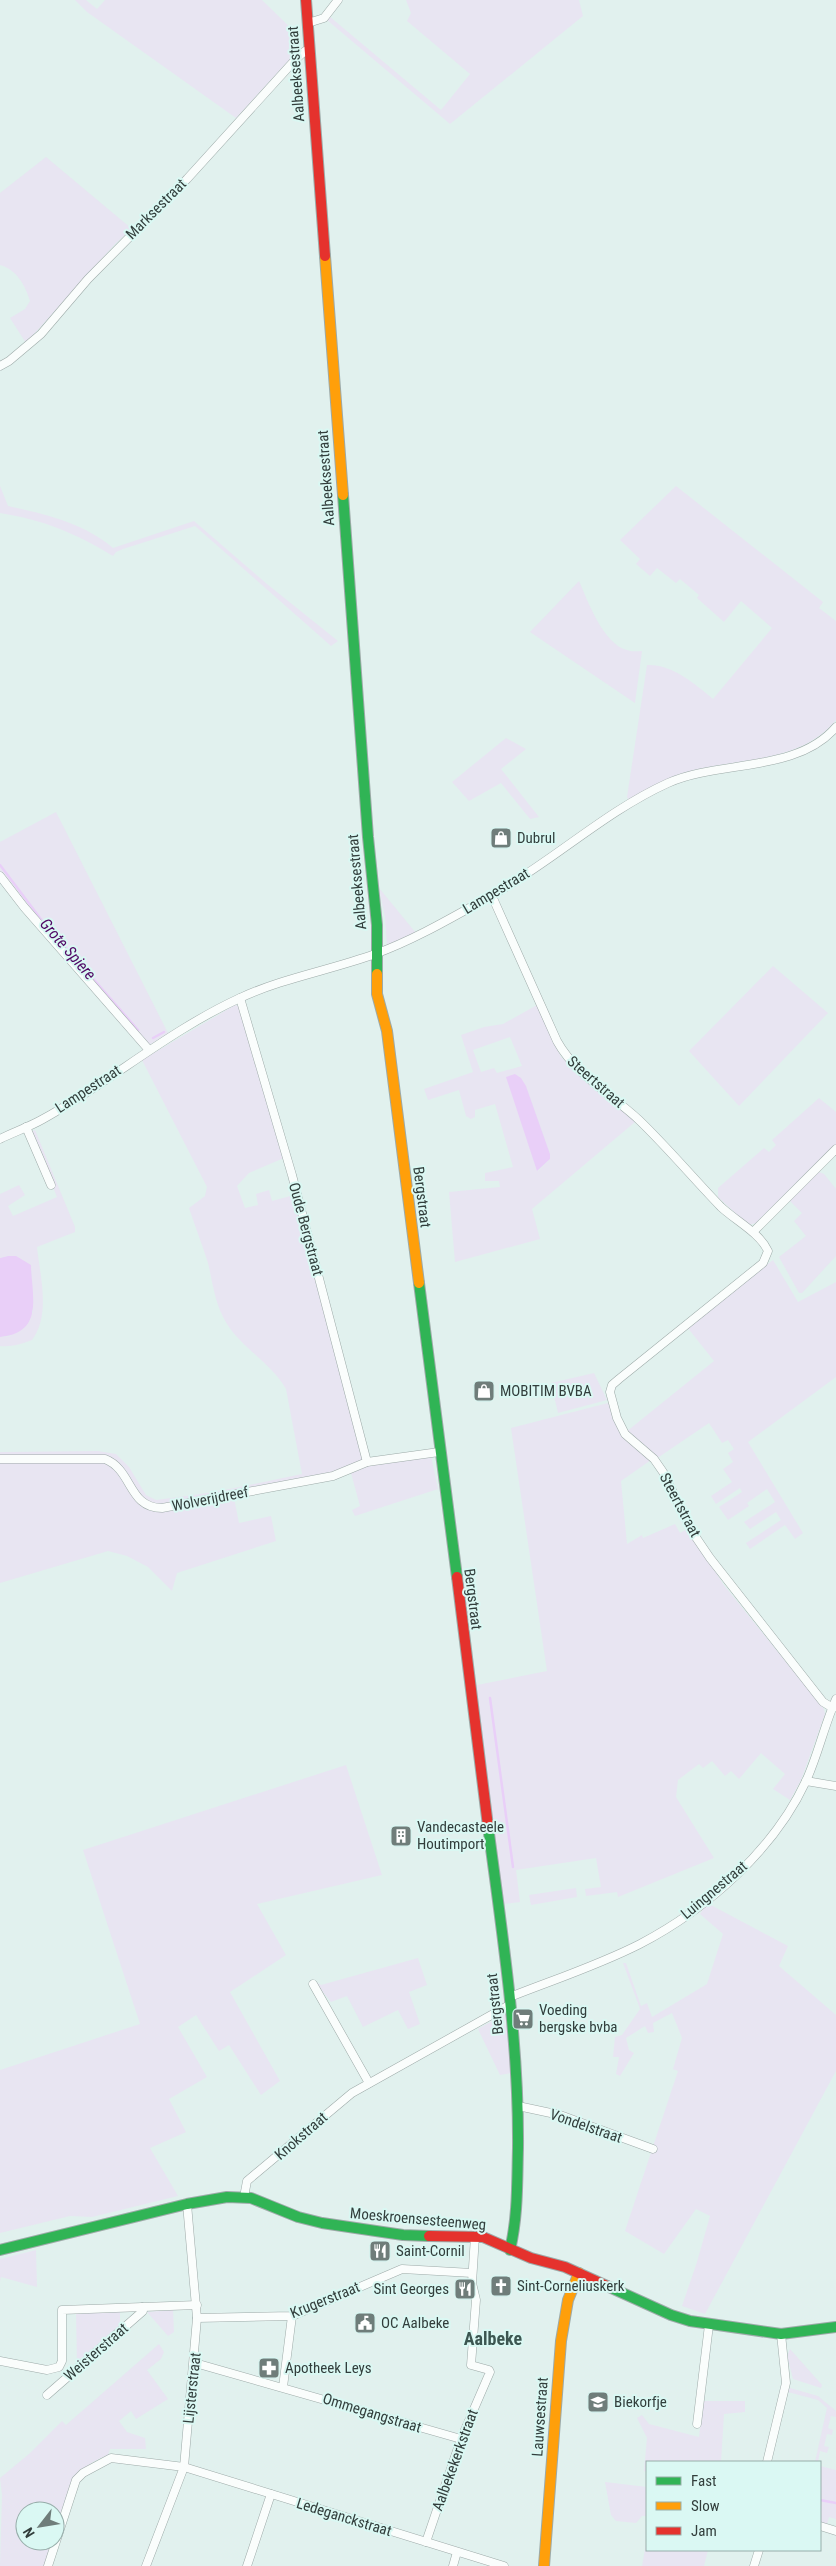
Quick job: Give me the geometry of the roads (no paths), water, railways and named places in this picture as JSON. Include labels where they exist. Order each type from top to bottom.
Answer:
[{"type":"street","name":"Aalbeeksestraat","points":[[306,0],[368,836],[377,925],[376,953]]},
{"type":"street","points":[[308,23],[324,18],[338,0]]},
{"type":"street","name":"Marksestraat","points":[[0,366],[9,361],[41,334],[88,279],[187,178],[295,60],[305,52],[309,52]]},
{"type":"street","name":"Lampestraat","points":[[0,1139],[43,1119],[149,1050],[240,998],[300,976],[376,953],[492,896],[618,811],[668,783],[684,776],[760,763],[796,753],[822,740],[836,727]]},
{"type":"street","points":[[0,876],[24,907],[149,1050]]},
{"type":"street","name":"Steertstraat","points":[[492,896],[557,1041],[567,1058],[640,1121],[722,1207],[760,1238],[768,1251],[763,1263],[619,1379],[610,1392],[611,1401],[625,1434],[654,1459],[663,1472],[693,1533],[723,1576],[823,1702],[833,1708]]},
{"type":"street","name":"Bergstraat","points":[[376,953],[379,971],[377,994],[387,1031],[439,1452],[511,2001],[518,2106],[517,2218],[510,2250]]},
{"type":"street","name":"Oude Bergstraat","points":[[240,998],[292,1175],[367,1462]]},
{"type":"street","points":[[26,1127],[51,1185]]},
{"type":"street","points":[[753,1232],[836,1149]]},
{"type":"street","name":"Wolverijdreef","points":[[0,1459],[104,1459],[118,1466],[134,1493],[145,1505],[153,1508],[333,1476],[367,1462],[439,1452]]},
{"type":"street","name":"Luingnestraat","points":[[511,2001],[638,1945],[696,1909],[762,1848],[790,1809],[806,1781],[836,1699]]},
{"type":"street","points":[[806,1781],[836,1786]]},
{"type":"street","points":[[314,1984],[369,2083]]},
{"type":"street","name":"Knokstraat","points":[[244,2193],[247,2181],[352,2093],[511,2001]]},
{"type":"street","name":"Vondelstraat","points":[[518,2106],[560,2115],[653,2149]]},
{"type":"street","name":"Moeskroensesteenweg","points":[[0,2250],[187,2204],[244,2193],[298,2217],[361,2230],[403,2235],[475,2236],[490,2240],[510,2250],[578,2273],[671,2316],[709,2325],[781,2334],[836,2327]]},
{"type":"street","name":"Lijsterstraat","points":[[146,2566],[184,2468],[198,2318],[187,2204]]},
{"type":"street","points":[[472,2273],[475,2236]]},
{"type":"street","name":"Krugerstraat","points":[[198,2318],[292,2316],[391,2272],[402,2269],[472,2273]]},
{"type":"street","name":"Aalbekekerkstraat","points":[[426,2542],[460,2440],[487,2379],[489,2370],[471,2365],[476,2300],[472,2273]]},
{"type":"street","name":"Lauwsestraat","points":[[544,2566],[561,2341],[568,2300],[578,2273]]},
{"type":"street","name":"Weisterstraat","points":[[0,2361],[54,2370],[62,2361],[62,2310],[197,2305]]},
{"type":"street","name":"Weisterstraat","points":[[47,2395],[142,2311],[142,2307]]},
{"type":"street","points":[[283,2387],[292,2316]]},
{"type":"street","points":[[697,2424],[709,2325]]},
{"type":"street","points":[[767,2461],[786,2383],[781,2334]]},
{"type":"street","name":"Ommegangstraat","points":[[195,2363],[283,2387],[460,2440]]},
{"type":"street","name":"Ledeganckstraat","points":[[48,2566],[76,2480],[84,2473],[111,2458],[184,2468],[504,2566]]},
{"type":"street","points":[[247,2566],[271,2494]]},
{"type":"street","points":[[821,2527],[836,2531]]},
{"type":"street","points":[[754,2566],[759,2551]]},
{"type":"street","points":[[453,2566],[457,2552]]},
{"type":"waterway","name":"Grote Spiere","points":[[0,865],[40,918],[138,1030]]},
{"type":"waterway","name":"Grote Spiere","points":[[153,1038],[164,1032]]},
{"type":"waterway","points":[[490,1698],[513,1867]]},
{"type":"waterway","points":[[821,2500],[836,2503]]},
{"type":"place","name":"Dubrul","points":[[501,838]]},
{"type":"place","name":"MOBITIM BVBA","points":[[484,1391]]},
{"type":"place","name":"Vandecasteele Houtimport","points":[[401,1836]]},
{"type":"place","name":"Voeding bergske bvba","points":[[523,2019]]},
{"type":"place","name":"Saint-Cornil","points":[[380,2251]]},
{"type":"place","name":"Sint-Corneliuskerk","points":[[501,2286]]},
{"type":"place","name":"Sint Georges","points":[[465,2289]]},
{"type":"place","name":"OC Aalbeke","points":[[365,2323]]},
{"type":"place","name":"Apotheek Leys","points":[[269,2368]]},
{"type":"place","name":"Biekorfje","points":[[598,2402]]},
{"type":"district","name":"Aalbeke","points":[[493,2338]]}]
